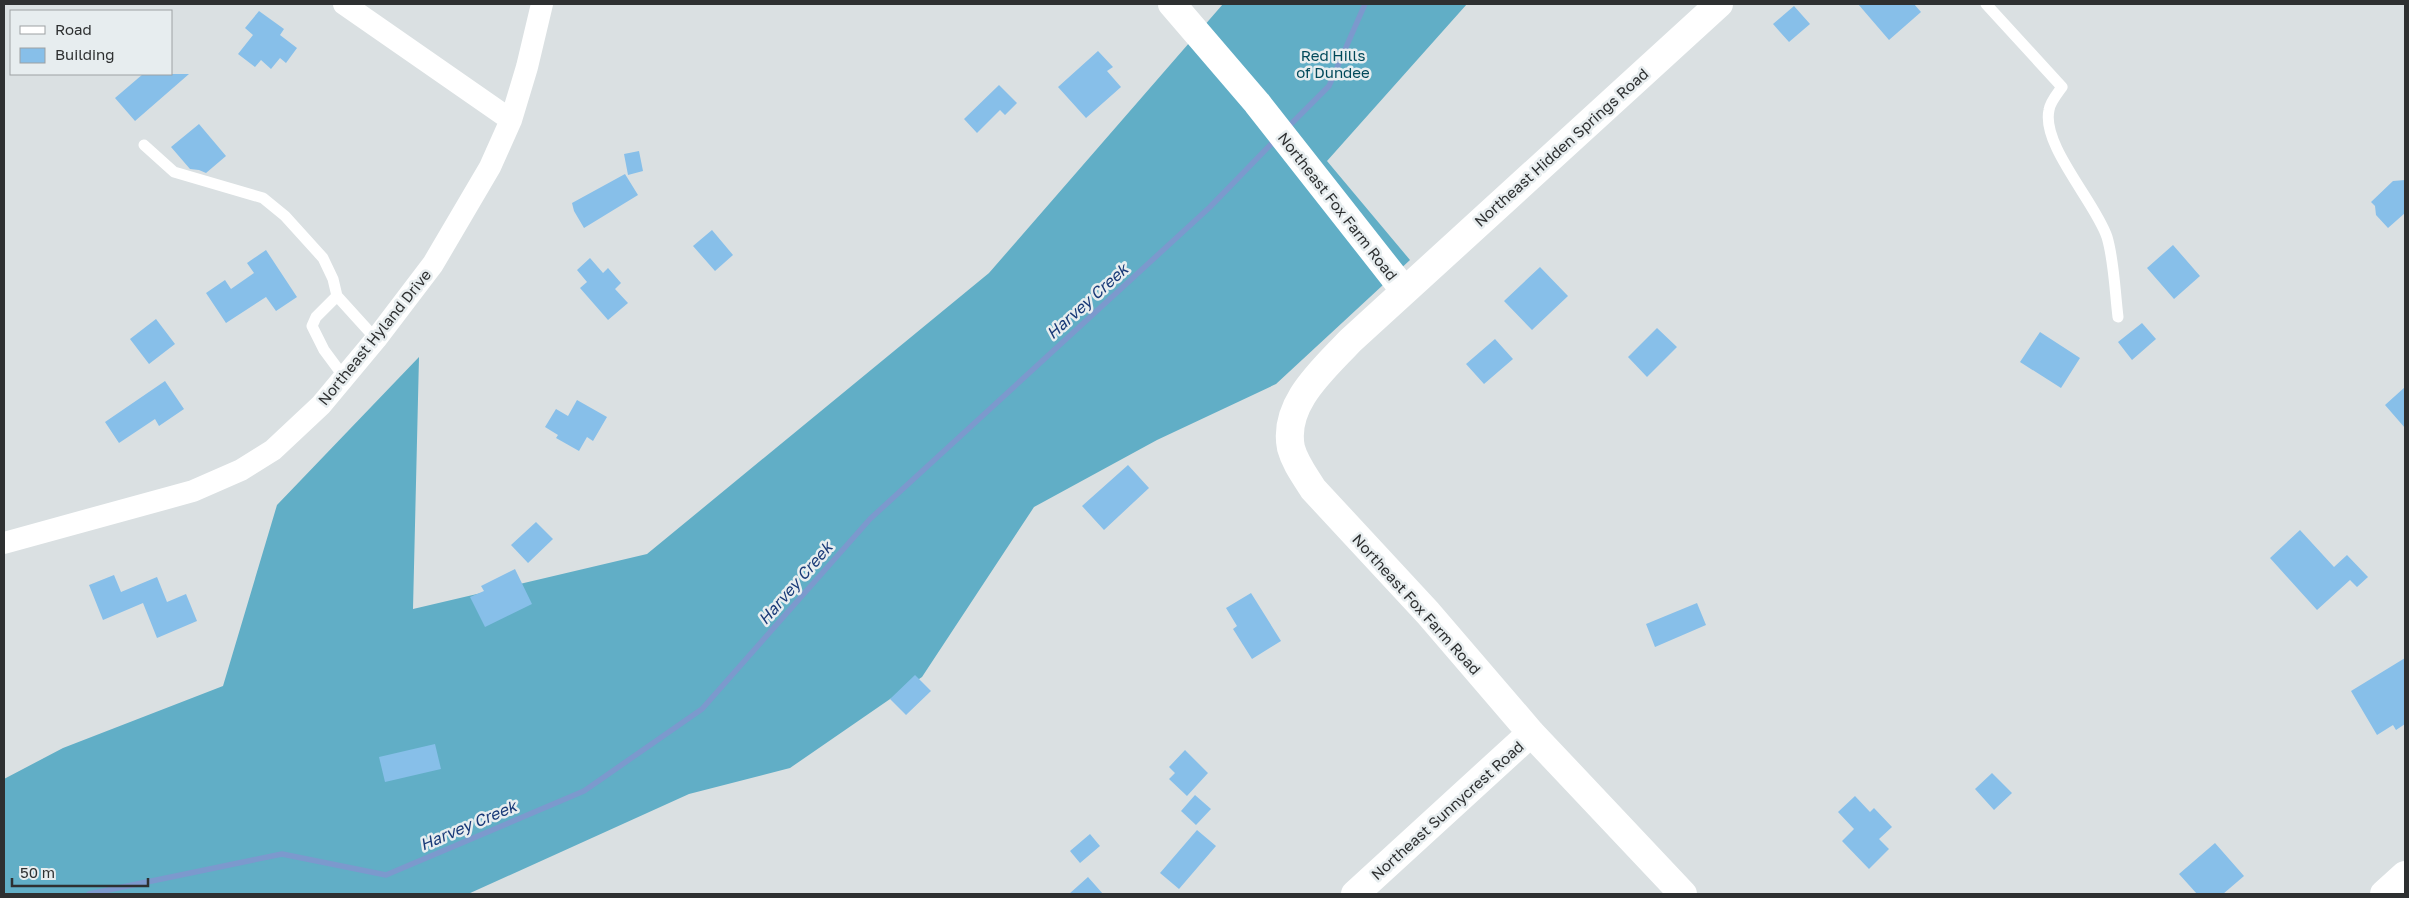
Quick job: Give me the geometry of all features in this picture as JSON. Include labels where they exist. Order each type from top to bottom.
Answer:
[{"type":"street","points":[[344,4],[511,120]]},
{"type":"street","name":"Northeast Hyland Drive","points":[[4,543],[193,491],[240,470],[273,450],[321,405],[376,340],[433,264],[490,167],[511,120],[527,68],[542,4]]},
{"type":"street","name":"Northeast Fox Farm Road","points":[[1172,4],[1257,103],[1404,290],[1350,341],[1314,380],[1296,406],[1290,432],[1292,449],[1298,466],[1313,489],[1428,613],[1530,733]]},
{"type":"street","name":"Northeast Hidden Springs Road","points":[[1404,290],[1719,4]]},
{"type":"street","name":"Northeast Sunnycrest Road","points":[[1355,894],[1530,733],[1682,894]]},
{"type":"street","points":[[2384,894],[2405,875]]},
{"type":"lane","points":[[1986,4],[2062,87],[2048,110],[2048,122],[2060,155],[2098,216],[2108,239],[2118,317]]},
{"type":"lane","points":[[144,145],[174,172],[263,198],[285,216],[323,258],[333,279],[337,296],[376,340]]},
{"type":"lane","points":[[337,296],[316,317],[312,326],[324,350],[344,377]]},
{"type":"green space","name":"Red Hills of Dundee","points":[[1223,4],[1467,4],[1327,161],[1410,260],[1276,384],[1157,440],[1034,507],[922,677],[790,768],[689,794],[468,894],[4,894],[4,779],[63,748],[223,686],[277,505],[419,357],[413,609],[647,554],[989,273]]},
{"type":"building","points":[[1858,4],[1914,4],[1921,12],[1889,40]]},
{"type":"building","points":[[1794,6],[1810,24],[1789,42],[1773,24]]},
{"type":"building","points":[[259,11],[284,29],[280,35],[297,48],[286,63],[280,58],[271,69],[261,60],[255,67],[238,54],[253,35],[245,28]]},
{"type":"building","points":[[1098,51],[1113,67],[1107,71],[1121,87],[1086,118],[1058,87]]},
{"type":"building","points":[[189,74],[135,121],[115,98],[142,75]]},
{"type":"building","points":[[999,85],[1017,103],[1005,115],[1000,110],[977,133],[964,119]]},
{"type":"building","points":[[199,124],[226,156],[206,173],[190,169],[171,147]]},
{"type":"building","points":[[639,151],[643,171],[628,175],[624,154]]},
{"type":"building","points":[[625,174],[638,195],[584,228],[574,211],[572,203]]},
{"type":"building","points":[[2405,180],[2405,213],[2388,228],[2376,215],[2375,206],[2371,202],[2393,181]]},
{"type":"building","points":[[712,230],[733,255],[715,271],[693,246]]},
{"type":"building","points":[[2173,245],[2200,276],[2174,299],[2147,268]]},
{"type":"building","points":[[266,250],[297,297],[276,311],[266,297],[226,323],[206,293],[225,280],[231,289],[254,273],[247,263]]},
{"type":"building","points":[[590,258],[603,273],[608,268],[621,283],[615,289],[628,303],[608,320],[580,288],[587,282],[577,270]]},
{"type":"building","points":[[1540,267],[1568,296],[1532,330],[1504,301]]},
{"type":"building","points":[[156,319],[175,344],[149,364],[130,339]]},
{"type":"building","points":[[2142,323],[2156,339],[2132,360],[2118,342]]},
{"type":"building","points":[[1657,328],[1677,347],[1647,377],[1628,357]]},
{"type":"building","points":[[2040,332],[2080,358],[2061,388],[2020,362]]},
{"type":"building","points":[[1495,339],[1513,359],[1484,384],[1466,364]]},
{"type":"building","points":[[165,381],[184,409],[159,426],[155,419],[119,443],[105,422]]},
{"type":"building","points":[[2405,387],[2405,428],[2385,405]]},
{"type":"building","points":[[577,400],[607,417],[593,441],[587,437],[579,451],[556,438],[558,435],[545,427],[556,409],[568,416]]},
{"type":"building","points":[[1128,465],[1149,488],[1104,530],[1082,506]]},
{"type":"building","points":[[536,522],[553,539],[528,563],[511,545]]},
{"type":"building","points":[[2300,530],[2334,567],[2347,555],[2368,577],[2357,587],[2350,580],[2317,610],[2270,558]]},
{"type":"building","points":[[515,569],[532,604],[485,627],[470,597],[484,591],[481,586]]},
{"type":"building","points":[[114,575],[121,592],[157,577],[167,602],[186,594],[197,621],[157,638],[143,603],[103,620],[89,585]]},
{"type":"building","points":[[1251,593],[1281,641],[1252,659],[1233,629],[1237,626],[1226,608]]},
{"type":"building","points":[[1697,603],[1706,625],[1655,647],[1646,624]]},
{"type":"building","points":[[2405,658],[2405,724],[2396,730],[2393,725],[2377,735],[2351,691]]},
{"type":"building","points":[[915,675],[931,691],[906,715],[890,699]]},
{"type":"building","points":[[435,744],[441,769],[385,782],[379,757]]},
{"type":"building","points":[[1185,750],[1208,773],[1187,796],[1169,779],[1175,773],[1169,767]]},
{"type":"building","points":[[1992,773],[2012,793],[1994,810],[1975,789]]},
{"type":"building","points":[[1195,795],[1211,809],[1196,825],[1181,811]]},
{"type":"building","points":[[1855,796],[1870,812],[1874,808],[1892,827],[1879,839],[1889,849],[1869,869],[1842,841],[1854,829],[1838,812]]},
{"type":"building","points":[[1197,830],[1216,846],[1179,889],[1160,873]]},
{"type":"building","points":[[1090,834],[1100,846],[1080,863],[1070,851]]},
{"type":"building","points":[[2215,843],[2244,876],[2223,894],[2197,894],[2179,874]]},
{"type":"building","points":[[1088,877],[1103,894],[1069,894]]},
{"type":"waterway","name":"Harvey Creek","points":[[1286,129],[1329,86],[1365,4]]},
{"type":"waterway","name":"Harvey Creek","points":[[89,894],[282,854],[386,875],[584,791],[702,709],[870,519],[1210,207],[1276,139]]}]
